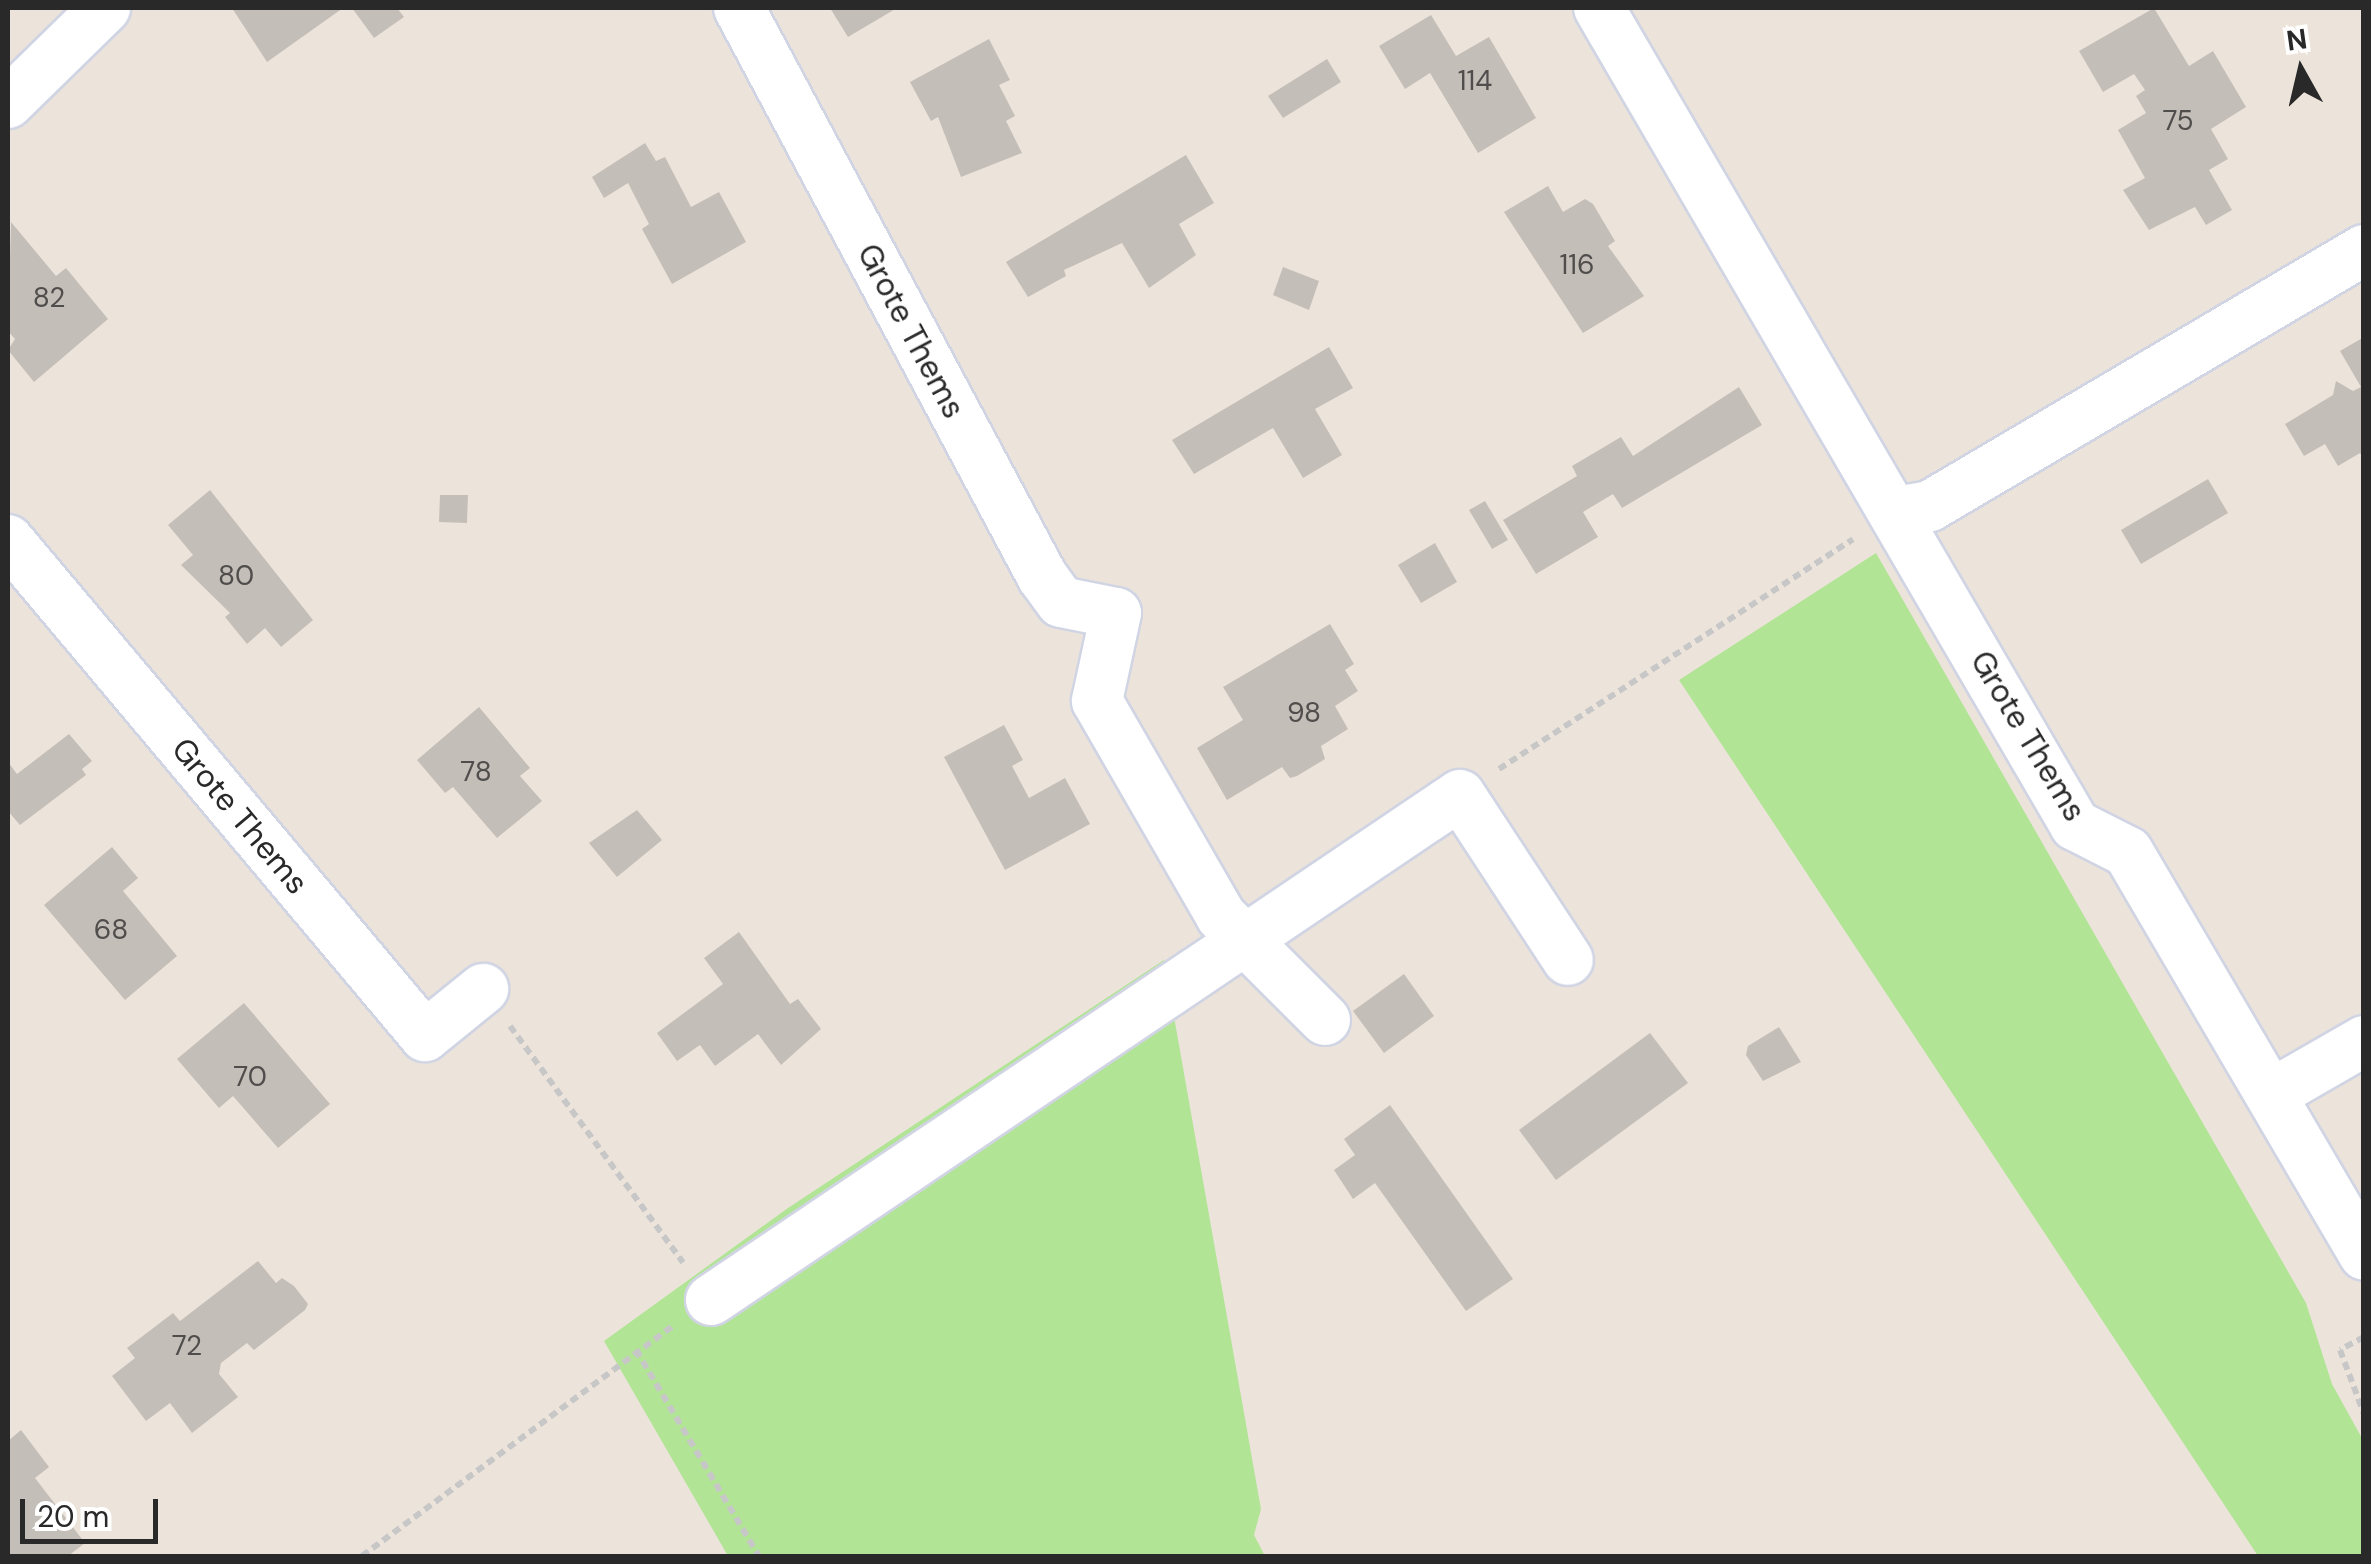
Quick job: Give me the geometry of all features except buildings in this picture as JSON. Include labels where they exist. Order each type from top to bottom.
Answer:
[{"type":"street","points":[[8,103],[105,8]]},
{"type":"street","name":"Grote Thems","points":[[739,8],[1042,576],[1061,602],[1116,613],[1097,701],[1221,916],[1248,936]]},
{"type":"street","name":"Grote Thems","points":[[1599,8],[2076,825],[2128,852],[2364,1254]]},
{"type":"street","points":[[1896,512],[1930,506],[2364,250]]},
{"type":"street","name":"Grote Thems","points":[[8,540],[426,1036],[483,990]]},
{"type":"street","points":[[712,1300],[1460,794],[1568,960]]},
{"type":"street","points":[[1248,936],[1325,1020]]},
{"type":"street","points":[[2272,1094],[2364,1041]]},
{"type":"path","points":[[1460,794],[1896,512]]},
{"type":"path","points":[[362,1556],[636,1350],[712,1300],[483,990]]},
{"type":"path","points":[[2364,1337],[2340,1350],[2364,1414]]},
{"type":"path","points":[[636,1350],[759,1556]]},
{"type":"green space","points":[[1876,553],[2306,1303],[2332,1384],[2363,1440],[2363,1556],[2258,1556],[1679,680]]},
{"type":"green space","points":[[1164,960],[1261,1509],[1254,1535],[1265,1556],[728,1556],[604,1341],[788,1208]]}]
